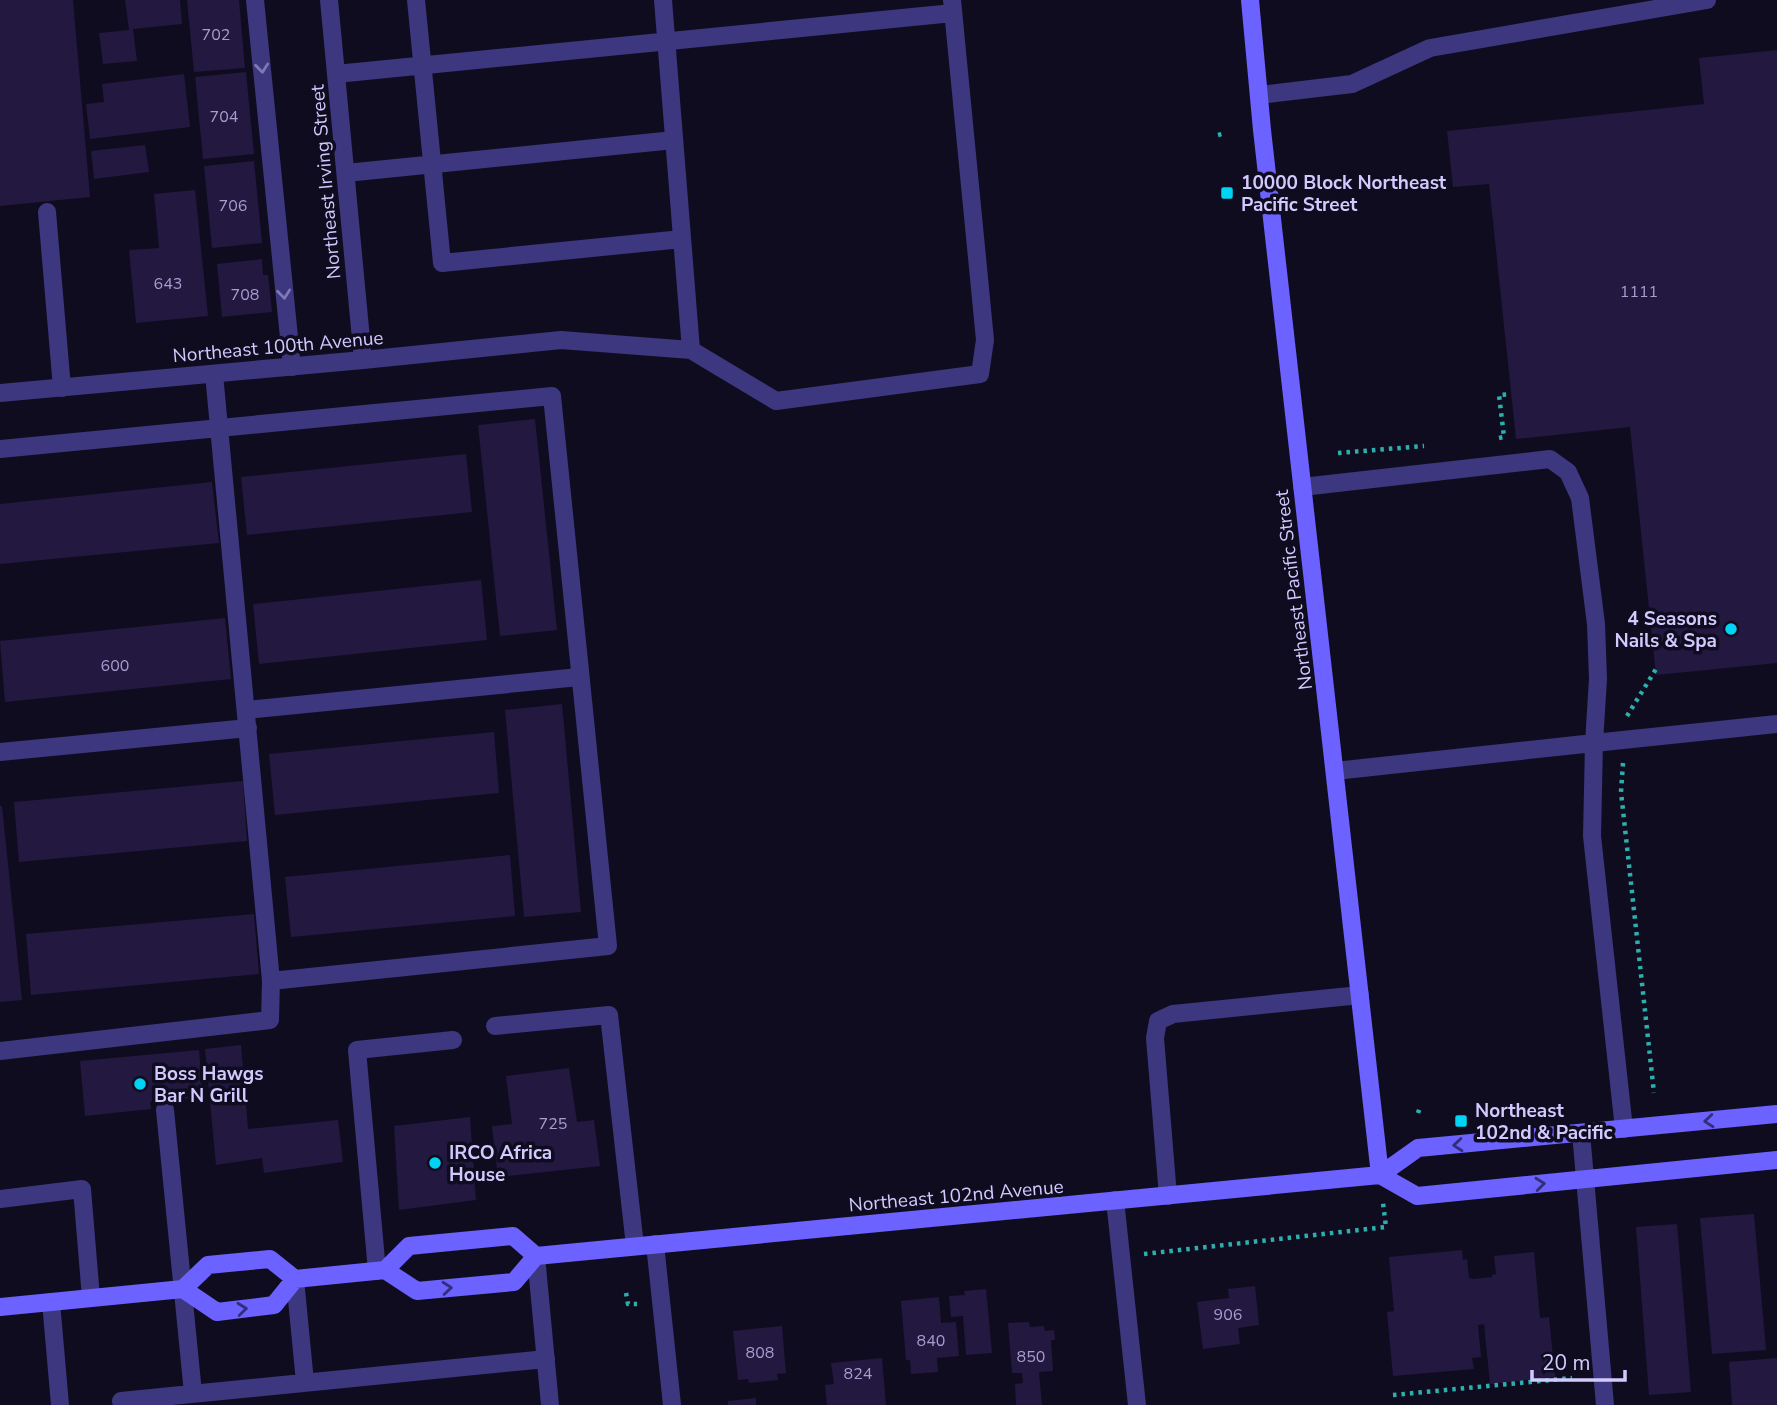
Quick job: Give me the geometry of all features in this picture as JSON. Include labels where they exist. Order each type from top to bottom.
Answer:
[{"type":"main road","name":"Northeast Pacific Street","points":[[1250,0],[1380,1175]]},
{"type":"main road","name":"Northeast 102nd Avenue","points":[[536,1256],[1380,1175],[1418,1148],[1777,1114]]},
{"type":"main road","points":[[1380,1175],[1417,1196],[1777,1160]]},
{"type":"main road","points":[[0,1307],[183,1289],[208,1265],[270,1259],[295,1279],[381,1270],[409,1246],[513,1236],[536,1256],[514,1282],[417,1291],[381,1270]]},
{"type":"main road","points":[[183,1289],[217,1312],[274,1305],[295,1279]]},
{"type":"street","points":[[255,0],[292,366]]},
{"type":"street","name":"Northeast Irving Street","points":[[329,0],[363,360]]},
{"type":"street","points":[[416,0],[442,263],[682,239]]},
{"type":"street","points":[[336,74],[666,42],[952,7],[985,340],[980,374],[776,401],[691,350],[666,42],[663,0]]},
{"type":"street","points":[[1259,95],[1352,84],[1430,48],[1707,0]]},
{"type":"street","points":[[346,173],[674,140]]},
{"type":"street","points":[[47,212],[62,388]]},
{"type":"street","name":"Northeast 100th Avenue","points":[[0,393],[561,340],[691,350]]},
{"type":"street","points":[[0,1051],[270,1020],[271,981],[214,374]]},
{"type":"street","points":[[0,449],[552,396],[608,946],[271,981]]},
{"type":"street","points":[[1302,486],[1550,459],[1568,472],[1580,498],[1596,624],[1598,679],[1592,836],[1624,1129]]},
{"type":"street","points":[[0,752],[579,677]]},
{"type":"street","points":[[1335,771],[1777,724]]},
{"type":"street","points":[[1168,1196],[1155,1038],[1158,1021],[1173,1014],[1360,995]]},
{"type":"street","points":[[495,1026],[609,1015],[635,1246]]},
{"type":"street","points":[[381,1270],[357,1050],[453,1040]]},
{"type":"street","points":[[164,1110],[193,1393]]},
{"type":"street","points":[[1581,1133],[1605,1405]]},
{"type":"street","points":[[0,1199],[82,1189],[91,1298]]},
{"type":"street","points":[[1115,1200],[1137,1405]]},
{"type":"street","points":[[655,1244],[672,1405]]},
{"type":"street","points":[[536,1256],[550,1405]]},
{"type":"street","points":[[295,1279],[305,1382]]},
{"type":"street","points":[[51,1302],[60,1405]]},
{"type":"street","points":[[121,1401],[546,1359]]},
{"type":"path","points":[[1494,438],[1504,437],[1499,395],[1511,394]]},
{"type":"path","points":[[1338,453],[1415,447]]},
{"type":"path","points":[[1654,1093],[1621,792],[1626,718],[1656,669]]},
{"type":"path","points":[[1143,1254],[1386,1227]]},
{"type":"path","points":[[625,1293],[628,1304],[638,1304]]},
{"type":"path","points":[[1393,1395],[1572,1378]]},
{"type":"building","points":[[0,0],[73,0],[90,197],[0,206]]},
{"type":"building","points":[[125,0],[180,0],[182,24],[133,29],[137,61],[103,64],[99,33],[129,30]]},
{"type":"building","points":[[187,0],[239,0],[245,68],[194,72]]},
{"type":"building","points":[[1777,50],[1777,663],[1656,675],[1630,427],[1516,439],[1489,184],[1453,187],[1447,131],[1704,104],[1699,58]]},
{"type":"building","points":[[246,72],[254,154],[203,159],[195,77]]},
{"type":"building","points":[[184,74],[190,127],[90,139],[86,104],[104,102],[102,84]]},
{"type":"building","points":[[145,145],[149,172],[94,179],[91,151]]},
{"type":"building","points":[[254,161],[262,243],[212,248],[204,166]]},
{"type":"building","points":[[195,190],[208,316],[136,323],[129,250],[159,248],[154,194]]},
{"type":"building","points":[[262,259],[263,275],[268,275],[272,312],[222,317],[217,264]]},
{"type":"building","points":[[535,419],[557,630],[500,636],[478,425]]},
{"type":"building","points":[[466,454],[472,512],[247,535],[241,477]]},
{"type":"building","points":[[212,482],[219,543],[0,564],[0,504]]},
{"type":"building","points":[[481,580],[487,640],[259,664],[253,604]]},
{"type":"building","points":[[225,618],[231,679],[5,702],[0,641]]},
{"type":"building","points":[[562,704],[581,912],[524,917],[505,710]]},
{"type":"building","points":[[494,732],[499,793],[275,815],[269,754]]},
{"type":"building","points":[[243,781],[247,841],[19,862],[14,802]]},
{"type":"building","points":[[0,806],[22,1000],[0,1002]]},
{"type":"building","points":[[510,855],[515,916],[291,937],[285,877]]},
{"type":"building","points":[[254,914],[259,974],[31,995],[26,934]]},
{"type":"building","points":[[241,1045],[248,1129],[338,1120],[343,1162],[264,1173],[262,1158],[216,1165],[205,1049]]},
{"type":"building","points":[[199,1050],[203,1097],[150,1102],[151,1109],[85,1116],[80,1061]]},
{"type":"building","points":[[569,1068],[577,1122],[594,1120],[600,1166],[498,1177],[492,1126],[512,1124],[506,1076]]},
{"type":"building","name":"IRCO Africa House","points":[[470,1117],[476,1200],[399,1210],[394,1126]]},
{"type":"building","points":[[1754,1214],[1766,1350],[1712,1354],[1700,1218]]},
{"type":"building","points":[[1677,1224],[1691,1392],[1649,1395],[1636,1227]]},
{"type":"building","points":[[1462,1250],[1463,1260],[1467,1259],[1469,1278],[1473,1279],[1496,1274],[1494,1256],[1534,1252],[1540,1318],[1549,1317],[1555,1377],[1490,1384],[1484,1324],[1478,1325],[1481,1357],[1472,1358],[1474,1369],[1393,1376],[1387,1312],[1394,1311],[1389,1257]]},
{"type":"building","points":[[1255,1286],[1259,1325],[1238,1328],[1240,1344],[1203,1349],[1197,1302],[1229,1298],[1228,1289]]},
{"type":"building","points":[[986,1289],[992,1353],[966,1355],[963,1316],[951,1317],[949,1296],[965,1295],[964,1291]]},
{"type":"building","points":[[939,1297],[941,1323],[956,1322],[959,1356],[937,1358],[938,1372],[911,1374],[910,1360],[906,1360],[901,1301]]},
{"type":"building","points":[[1029,1322],[1030,1327],[1044,1326],[1045,1331],[1054,1330],[1055,1340],[1051,1340],[1053,1371],[1039,1372],[1042,1405],[1016,1405],[1015,1384],[1023,1383],[1022,1373],[1012,1373],[1008,1323]]},
{"type":"building","points":[[782,1326],[786,1373],[777,1374],[778,1380],[749,1383],[748,1379],[738,1380],[733,1331]]},
{"type":"building","points":[[882,1358],[886,1405],[827,1405],[825,1385],[834,1384],[831,1363]]},
{"type":"building","points":[[1777,1358],[1777,1405],[1732,1405],[1729,1362]]},
{"type":"building","points":[[756,1398],[756,1405],[728,1405],[728,1401]]},
{"type":"place","name":"10000 Block Northeast Pacific Street","points":[[1227,193]]},
{"type":"place","name":"4 Seasons Nails & Spa","points":[[1731,629]]},
{"type":"place","name":"Boss Hawgs Bar N Grill","points":[[140,1084]]},
{"type":"place","name":"Northeast 102nd & Pacific","points":[[1461,1121]]},
{"type":"place","name":"IRCO Africa House","points":[[435,1163]]}]
